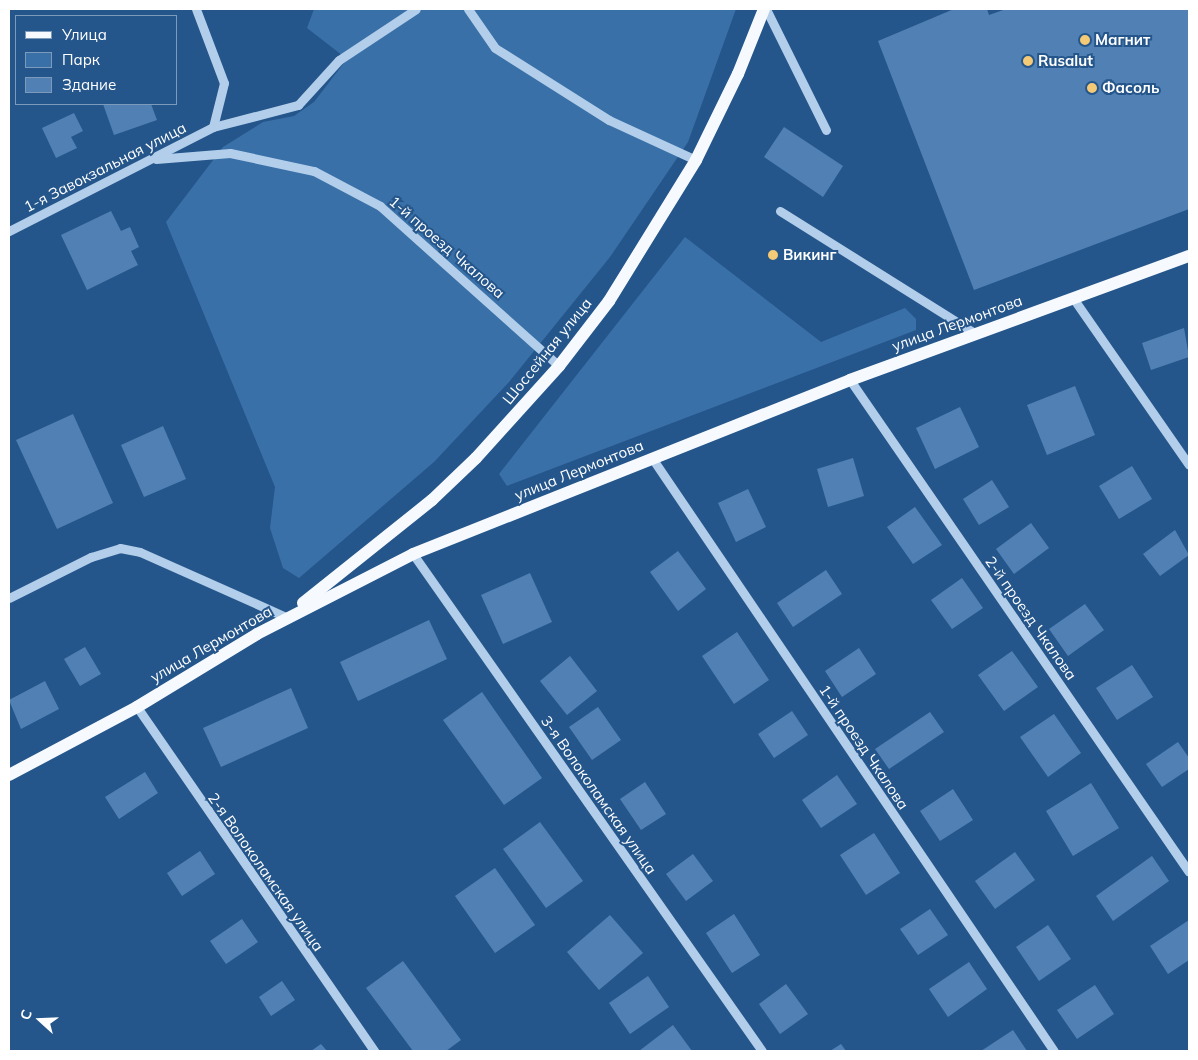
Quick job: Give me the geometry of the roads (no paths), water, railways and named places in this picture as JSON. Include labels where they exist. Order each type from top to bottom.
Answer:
[{"type":"main road","name":"Шоссейная улица","points":[[257,634],[385,541],[432,500],[506,426],[559,366],[609,301],[696,160],[738,74],[765,9]]},
{"type":"main road","name":"улица Лермонтова","points":[[9,775],[137,707],[257,634],[413,554],[850,380],[1189,256]]},
{"type":"street","points":[[196,9],[224,83],[213,127]]},
{"type":"street","name":"1-я Завокзальная улица","points":[[9,231],[156,159],[213,127],[298,105],[339,60],[416,9]]},
{"type":"street","points":[[468,9],[495,48],[609,120],[696,160]]},
{"type":"street","points":[[765,9],[826,130]]},
{"type":"street","name":"1-й проезд Чкалова","points":[[156,159],[230,153],[314,171],[380,206],[559,366]]},
{"type":"street","points":[[780,211],[976,334]]},
{"type":"street","points":[[1073,298],[1189,465]]},
{"type":"street","name":"2-й проезд Чкалова","points":[[850,380],[1189,872]]},
{"type":"street","name":"1-й проезд Чкалова","points":[[652,458],[1054,1051]]},
{"type":"street","points":[[9,598],[91,557],[120,548],[140,552],[284,616]]},
{"type":"street","name":"3-я Волоколамская улица","points":[[413,554],[762,1051]]},
{"type":"street","name":"2-я Волоколамская улица","points":[[137,707],[374,1051]]},
{"type":"place","name":"Магнит","points":[[1085,40]]},
{"type":"place","name":"Rusalut","points":[[1028,61]]},
{"type":"place","name":"Фасоль","points":[[1092,88]]},
{"type":"place","name":"Викинг","points":[[773,255]]}]
